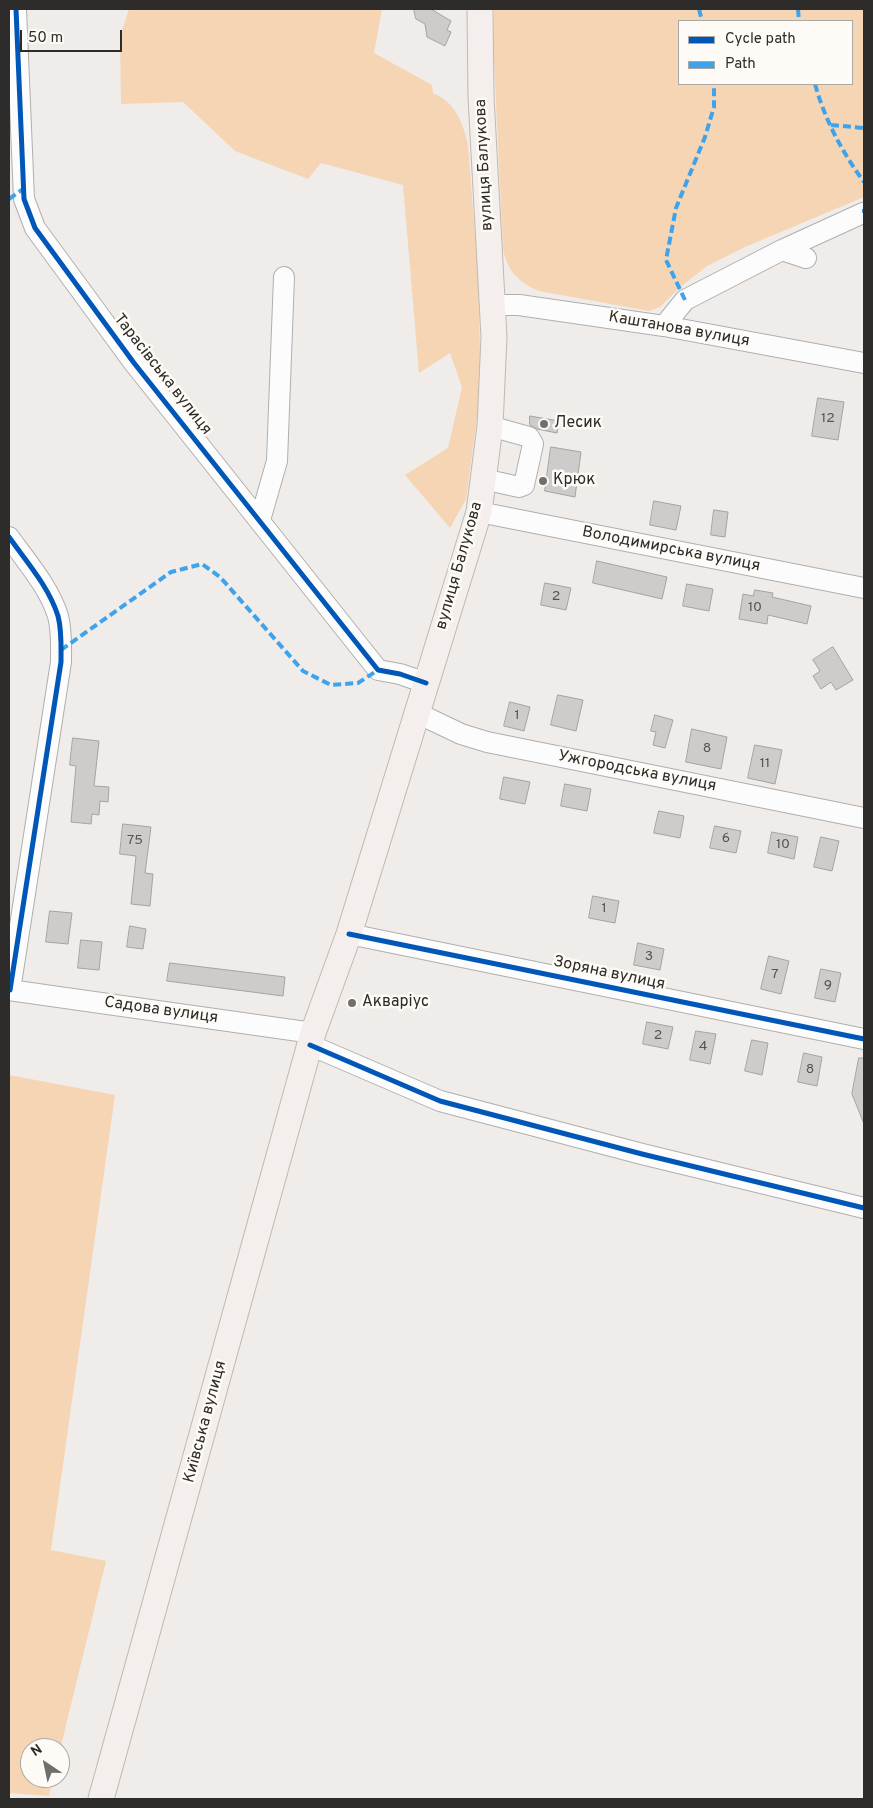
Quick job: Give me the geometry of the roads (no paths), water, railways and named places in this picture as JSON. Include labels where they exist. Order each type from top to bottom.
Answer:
[{"type":"main road","name":"вулиця Балукова","points":[[312,1039],[349,934],[415,712],[426,684],[479,512],[490,426],[493,378],[493,305],[482,98],[480,9]]},
{"type":"main road","name":"Київська вулиця","points":[[101,1799],[312,1039]]},
{"type":"street","name":"Тарасівська вулиця","points":[[16,9],[24,200],[35,228],[134,363],[378,670],[400,674],[426,684]]},
{"type":"street","points":[[664,326],[685,300],[782,250],[864,214]]},
{"type":"street","points":[[782,250],[806,258]]},
{"type":"street","points":[[260,520],[277,461],[284,277]]},
{"type":"street","name":"Каштанова вулиця","points":[[493,305],[519,305],[664,326],[864,363]]},
{"type":"street","points":[[484,480],[519,488],[524,485],[533,444],[529,437],[490,426]]},
{"type":"street","name":"Володимирська вулиця","points":[[479,512],[864,588]]},
{"type":"street","points":[[9,536],[49,596],[58,615],[61,636],[60,662],[9,990]]},
{"type":"street","name":"Ужгородська вулиця","points":[[415,712],[461,734],[487,742],[864,818]]},
{"type":"street","name":"Зоряна вулиця","points":[[349,934],[864,1040]]},
{"type":"street","name":"Садова вулиця","points":[[9,990],[312,1039],[440,1101],[642,1154],[864,1208]]},
{"type":"place","name":"Лесик","points":[[544,424]]},
{"type":"place","name":"Крюк","points":[[543,481]]},
{"type":"place","name":"Акваріус","points":[[352,1003]]}]
